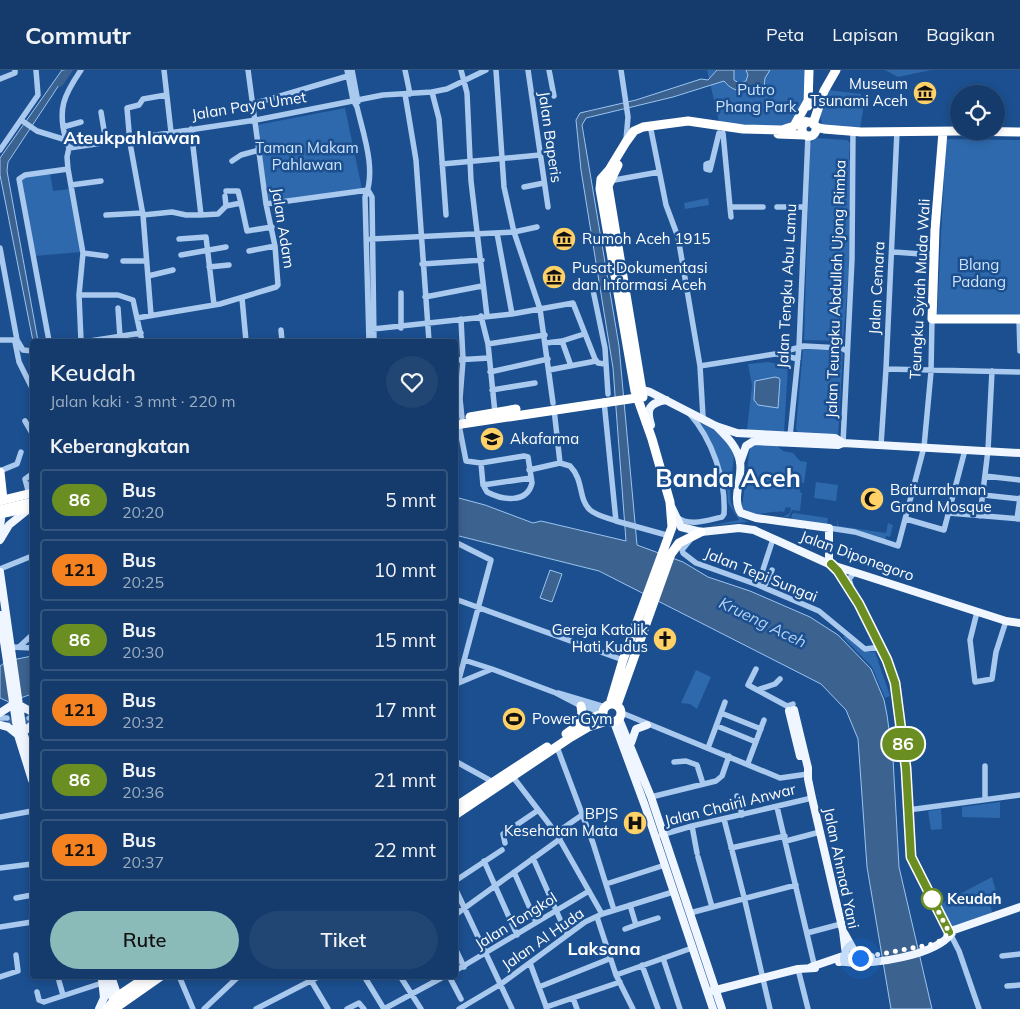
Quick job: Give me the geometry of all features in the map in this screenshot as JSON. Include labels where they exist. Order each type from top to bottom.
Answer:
[{"type":"highway","points":[[809,70],[808,101],[810,128]]},
{"type":"highway","points":[[810,128],[824,91],[836,70]]},
{"type":"highway","points":[[809,88],[824,91]]},
{"type":"highway","points":[[612,229],[600,189],[601,178],[609,170],[626,142],[641,131],[688,121],[727,128],[782,130],[794,126],[808,101]]},
{"type":"highway","points":[[458,813],[611,713],[667,553],[672,527],[670,502],[652,440],[635,394],[636,375],[612,229],[608,186],[623,154],[641,131],[688,126],[721,133],[810,128],[856,132],[950,132]]},
{"type":"highway","name":"Teungku Syiah Muda Wali","points":[[932,319],[943,132]]},
{"type":"highway","points":[[1005,132],[1020,132]]},
{"type":"highway","points":[[932,319],[1020,319]]},
{"type":"highway","points":[[458,422],[635,394]]},
{"type":"highway","points":[[458,422],[494,413],[554,406]]},
{"type":"highway","points":[[0,472],[1,507],[30,500]]},
{"type":"highway","points":[[667,553],[679,542],[702,532]]},
{"type":"highway","points":[[611,713],[623,660],[645,612]]},
{"type":"highway","points":[[576,727],[582,713],[581,706]]},
{"type":"highway","points":[[458,806],[593,716],[611,713]]},
{"type":"highway","points":[[116,1005],[145,979]]},
{"type":"highway","points":[[116,1005],[156,979]]},
{"type":"main road","points":[[635,394],[663,398],[716,426],[732,443],[740,463]]},
{"type":"main road","points":[[652,440],[653,431],[648,410],[655,402],[663,398]]},
{"type":"main road","points":[[716,426],[746,434],[834,438],[843,443]]},
{"type":"main road","points":[[830,564],[829,528],[745,516],[738,509],[740,463],[746,446],[754,441],[838,445],[843,443],[1020,453]]},
{"type":"main road","points":[[0,540],[9,525],[30,502]]},
{"type":"main road","points":[[670,502],[676,517]]},
{"type":"main road","points":[[0,528],[1,507]]},
{"type":"main road","name":"Jalan Diponegoro","points":[[676,517],[681,527],[702,532],[739,528],[754,530],[830,564],[977,612],[1019,623]]},
{"type":"main road","points":[[754,530],[756,518]]},
{"type":"main road","points":[[0,571],[12,650],[15,704],[30,772]]},
{"type":"main road","points":[[0,616],[12,650]]},
{"type":"main road","points":[[0,713],[15,704]]},
{"type":"main road","points":[[15,704],[30,718]]},
{"type":"main road","name":"Jalan Ahmad Yani","points":[[792,708],[842,928],[846,956],[813,966]]},
{"type":"main road","points":[[611,713],[631,743],[664,834],[722,1009]]},
{"type":"main road","points":[[611,713],[713,1009]]},
{"type":"main road","points":[[21,734],[30,720]]},
{"type":"main road","points":[[3,721],[21,734],[30,755]]},
{"type":"main road","points":[[631,743],[636,730],[648,725]]},
{"type":"main road","points":[[707,992],[798,969],[848,961],[861,963],[944,943],[951,932],[1020,907]]},
{"type":"main road","points":[[842,928],[857,956],[878,958]]},
{"type":"main road","points":[[103,979],[116,1005]]},
{"type":"main road","points":[[99,1009],[103,999],[103,979]]},
{"type":"main road","points":[[112,979],[116,1005]]},
{"type":"street","points":[[0,79],[14,73],[15,70]]},
{"type":"street","points":[[0,150],[38,95],[36,70]]},
{"type":"street","points":[[81,339],[79,295],[83,252],[68,169],[67,158],[69,148],[63,127],[62,104],[64,97],[82,70]]},
{"type":"street","points":[[164,70],[171,132]]},
{"type":"street","name":"Jalan Adam","points":[[137,318],[214,305],[278,286],[275,246],[266,204],[248,70]]},
{"type":"street","points":[[352,70],[356,100]]},
{"type":"street","points":[[405,70],[416,160],[428,339]]},
{"type":"street","points":[[461,70],[465,81],[468,103],[470,162],[482,260],[484,316],[494,413]]},
{"type":"street","name":"Jalan Paya Umet","points":[[69,148],[256,120],[356,100],[432,92],[447,89],[486,70]]},
{"type":"street","points":[[496,70],[504,187],[514,232],[540,309],[545,335],[560,464]]},
{"type":"street","name":"Jalan Baperis","points":[[528,70],[548,206]]},
{"type":"street","points":[[549,70],[554,96]]},
{"type":"street","points":[[621,70],[628,114],[633,126],[641,131],[659,172],[666,205],[678,237],[700,366],[702,417]]},
{"type":"street","points":[[253,104],[348,73],[358,107],[370,172],[368,190],[365,197],[369,339]]},
{"type":"street","points":[[432,92],[439,119],[446,215]]},
{"type":"street","points":[[151,315],[143,214],[130,138],[127,107],[139,105],[143,99],[166,95]]},
{"type":"street","points":[[101,112],[106,142]]},
{"type":"street","points":[[626,142],[628,114]]},
{"type":"street","points":[[22,120],[34,130],[66,140]]},
{"type":"street","points":[[63,127],[81,122]]},
{"type":"street","name":"Jalan Tengku Abu Lamu","points":[[790,436],[798,359],[803,207],[810,128]]},
{"type":"street","points":[[191,129],[201,215]]},
{"type":"street","name":"Jalan Teungku Abdullah Ujong Rimba","points":[[843,443],[856,132]]},
{"type":"street","name":"Jalan Cemara","points":[[880,445],[886,369],[897,132]]},
{"type":"street","points":[[712,162],[721,133]]},
{"type":"street","points":[[721,133],[732,217]]},
{"type":"street","points":[[232,161],[241,155],[259,150]]},
{"type":"street","points":[[442,164],[540,155]]},
{"type":"street","points":[[49,339],[19,178],[24,175],[68,169]]},
{"type":"street","points":[[609,181],[659,172]]},
{"type":"street","points":[[71,185],[101,181]]},
{"type":"street","points":[[524,188],[544,183]]},
{"type":"street","points":[[368,190],[372,197],[371,238],[374,339]]},
{"type":"street","points":[[266,204],[368,190]]},
{"type":"street","points":[[226,206],[225,193],[238,191],[247,231],[272,227]]},
{"type":"street","points":[[106,215],[172,212],[186,215],[219,214],[226,206],[241,203]]},
{"type":"street","points":[[730,207],[763,208]]},
{"type":"street","points":[[777,207],[803,207]]},
{"type":"street","points":[[371,238],[514,232],[537,227]]},
{"type":"street","points":[[497,233],[512,314]]},
{"type":"street","points":[[179,239],[205,236],[214,305]]},
{"type":"street","points":[[249,251],[275,246]]},
{"type":"street","points":[[0,248],[19,362],[30,384]]},
{"type":"street","points":[[181,256],[226,248]]},
{"type":"street","points":[[83,252],[106,256]]},
{"type":"street","points":[[894,252],[935,255]]},
{"type":"street","points":[[422,264],[482,260]]},
{"type":"street","points":[[123,261],[146,261]]},
{"type":"street","points":[[210,267],[229,265]]},
{"type":"street","points":[[148,276],[173,270]]},
{"type":"street","points":[[424,297],[482,286]]},
{"type":"street","points":[[593,290],[605,348],[619,522]]},
{"type":"street","points":[[401,293],[401,328]]},
{"type":"street","points":[[79,295],[118,295],[134,300],[142,339]]},
{"type":"street","points":[[242,298],[246,339]]},
{"type":"street","points":[[373,329],[401,328],[484,316],[512,314],[573,303],[596,361]]},
{"type":"street","points":[[118,308],[120,337]]},
{"type":"street","points":[[461,319],[463,360],[458,422],[466,461],[481,463],[526,456],[531,478],[530,489],[516,499],[490,494],[484,485],[481,463]]},
{"type":"street","name":"Teungku Syiah Muda Wali","points":[[829,528],[855,532],[898,546],[924,447],[931,372],[932,319]]},
{"type":"street","points":[[1020,319],[1020,351]]},
{"type":"street","points":[[281,330],[282,339]]},
{"type":"street","points":[[105,339],[141,333]]},
{"type":"street","points":[[546,343],[562,341],[584,334]]},
{"type":"street","points":[[488,344],[545,335]]},
{"type":"street","points":[[0,340],[16,340]]},
{"type":"street","points":[[16,340],[23,350],[30,351]]},
{"type":"street","points":[[562,341],[571,366]]},
{"type":"street","points":[[700,366],[775,354],[799,343],[840,344],[847,342]]},
{"type":"street","points":[[799,343],[847,350]]},
{"type":"street","points":[[775,354],[798,359]]},
{"type":"street","points":[[458,360],[489,358]]},
{"type":"street","points":[[490,372],[548,360]]},
{"type":"street","points":[[549,370],[596,361],[605,364]]},
{"type":"street","points":[[886,369],[931,372],[1020,372]]},
{"type":"street","points":[[980,516],[988,450],[992,371]]},
{"type":"street","points":[[492,390],[535,383]]},
{"type":"street","points":[[676,517],[682,522],[690,522],[722,517],[724,514],[719,472],[704,435],[686,409]]},
{"type":"street","points":[[25,422],[30,430]]},
{"type":"street","points":[[906,519],[944,530],[965,450]]},
{"type":"street","points":[[0,472],[17,464],[21,452]]},
{"type":"street","points":[[529,470],[560,464],[570,466],[581,484],[583,500],[588,508],[619,522],[670,536]]},
{"type":"street","points":[[30,476],[26,479],[30,493]]},
{"type":"street","points":[[985,476],[1020,480]]},
{"type":"street","points":[[484,485],[531,478]]},
{"type":"street","points":[[949,513],[1018,519],[1020,498],[983,496]]},
{"type":"street","name":"Jalan Tepi Sungai","points":[[702,532],[688,542],[683,553],[704,567],[761,586],[819,611],[865,649],[881,647]]},
{"type":"street","points":[[761,586],[773,539]]},
{"type":"street","points":[[458,544],[491,560],[458,677]]},
{"type":"street","points":[[0,571],[30,557]]},
{"type":"street","points":[[830,564],[838,571],[853,596],[881,647],[892,674],[898,700],[906,768],[911,857],[951,932],[979,1009]]},
{"type":"street","points":[[761,586],[772,570]]},
{"type":"street","points":[[853,596],[850,579],[855,572]]},
{"type":"street","points":[[458,600],[623,660]]},
{"type":"street","points":[[977,612],[970,640],[975,682],[992,679],[996,652],[1006,621]]},
{"type":"street","points":[[12,650],[30,636]]},
{"type":"street","points":[[12,650],[30,648]]},
{"type":"street","points":[[464,660],[556,693],[581,706],[648,725],[780,778],[807,776]]},
{"type":"street","points":[[458,682],[492,669]]},
{"type":"street","points":[[756,670],[748,684],[792,708]]},
{"type":"street","points":[[757,690],[775,684],[780,679]]},
{"type":"street","points":[[556,693],[566,694],[611,713]]},
{"type":"street","points":[[708,748],[725,702]]},
{"type":"street","points":[[721,713],[761,729]]},
{"type":"street","points":[[748,764],[764,720]]},
{"type":"street","points":[[717,726],[756,742]]},
{"type":"street","points":[[556,748],[582,815],[614,910]]},
{"type":"street","points":[[651,797],[704,784],[720,778],[729,756]]},
{"type":"street","points":[[674,762],[686,761],[697,765],[704,784]]},
{"type":"street","points":[[458,763],[493,782]]},
{"type":"street","points":[[985,766],[985,798]]},
{"type":"street","points":[[513,778],[556,833],[589,891],[600,916],[609,959],[633,1009]]},
{"type":"street","points":[[908,810],[1020,794]]},
{"type":"street","points":[[737,796],[742,815]]},
{"type":"street","name":"Jalan Chairil Anwar","points":[[655,838],[692,826],[812,798]]},
{"type":"street","points":[[778,807],[813,966]]},
{"type":"street","points":[[0,817],[30,811]]},
{"type":"street","points":[[506,843],[503,834],[537,811]]},
{"type":"street","points":[[556,833],[582,815]]},
{"type":"street","points":[[724,819],[770,1009]]},
{"type":"street","points":[[692,826],[712,907]]},
{"type":"street","points":[[731,848],[820,832]]},
{"type":"street","points":[[458,913],[560,839]]},
{"type":"street","points":[[458,879],[502,850]]},
{"type":"street","points":[[534,858],[555,911],[567,935]]},
{"type":"street","points":[[484,861],[517,935]]},
{"type":"street","points":[[0,868],[30,864]]},
{"type":"street","points":[[606,884],[664,865]]},
{"type":"street","points":[[514,872],[536,922]]},
{"type":"street","points":[[690,913],[744,897],[796,885]]},
{"type":"street","name":"Jalan Tongkol","points":[[458,970],[589,891]]},
{"type":"street","name":"Jalan Al Huda","points":[[460,1009],[501,984],[567,935],[600,916],[673,892]]},
{"type":"street","points":[[458,893],[512,1009]]},
{"type":"street","points":[[16,898],[30,895]]},
{"type":"street","points":[[630,905],[636,925]]},
{"type":"street","points":[[625,928],[658,918]]},
{"type":"street","points":[[0,927],[30,922]]},
{"type":"street","points":[[807,933],[842,928]]},
{"type":"street","points":[[616,975],[692,948]]},
{"type":"street","points":[[458,954],[464,967]]},
{"type":"street","points":[[1002,956],[1020,954]]},
{"type":"street","points":[[0,977],[18,972],[16,956]]},
{"type":"street","points":[[663,958],[680,1009]]},
{"type":"street","points":[[539,987],[609,959]]},
{"type":"street","points":[[530,963],[546,1008],[620,982]]},
{"type":"street","points":[[642,965],[658,1009]]},
{"type":"street","points":[[798,969],[808,1009]]},
{"type":"street","points":[[37,992],[42,1002],[63,996],[101,979]]},
{"type":"street","points":[[180,979],[193,1009]]},
{"type":"street","points":[[204,1009],[236,979]]},
{"type":"street","points":[[368,979],[384,1009],[438,979]]},
{"type":"street","points":[[402,979],[421,1009]]},
{"type":"street","points":[[451,979],[461,999]]},
{"type":"street","points":[[256,1009],[312,980],[328,1009]]},
{"type":"street","points":[[58,981],[63,996]]},
{"type":"street","points":[[1007,986],[1020,985]]},
{"type":"street","points":[[573,998],[577,1009]]},
{"type":"street","points":[[347,1009],[359,1004],[364,1009]]},
{"type":"green space","name":"Putro Phang Park","points":[[707,70],[804,70],[804,101],[799,113],[791,121],[781,126],[757,129],[720,126]]},
{"type":"green space","points":[[885,70],[931,70],[898,77]]},
{"type":"green space","points":[[828,90],[861,94],[863,111],[860,128],[824,126],[820,113]]},
{"type":"green space","name":"Taman Makam Pahlawan","points":[[345,108],[362,189],[269,204],[257,125]]},
{"type":"green space","points":[[815,138],[847,140],[850,143],[849,159],[852,162],[850,258],[843,341],[804,340],[810,144]]},
{"type":"green space","name":"Blang Padang","points":[[946,139],[1020,140],[1020,315],[937,315]]},
{"type":"green space","points":[[50,173],[53,191],[69,189],[81,252],[35,256],[21,177]]},
{"type":"green space","points":[[708,198],[709,205],[685,209],[684,203]]},
{"type":"green space","points":[[803,349],[841,351],[843,353],[838,436],[799,435],[796,429]]},
{"type":"green space","points":[[768,362],[788,366],[784,433],[747,430],[752,385],[748,364]]},
{"type":"green space","points":[[699,418],[721,434],[734,453],[730,492],[731,501],[739,516],[748,522],[708,526],[739,520],[728,503],[727,489],[715,452]]},
{"type":"green space","points":[[754,444],[777,446],[783,451],[793,453],[800,461],[807,462],[804,483],[801,483],[800,511],[792,510],[789,517],[783,517],[790,513],[791,508],[786,507],[784,512],[756,514],[746,511],[742,507],[750,447]]},
{"type":"green space","points":[[816,482],[838,485],[836,501],[814,498]]},
{"type":"green space","points":[[794,513],[828,518],[827,525],[791,520]]},
{"type":"green space","points":[[838,519],[838,526],[886,533],[888,523],[893,525],[890,537],[886,536],[885,542],[837,527]]},
{"type":"green space","points":[[848,633],[865,651],[875,652],[890,696],[885,698],[872,667],[843,637]]},
{"type":"green space","points":[[696,670],[711,677],[697,709],[690,704],[681,703]]},
{"type":"green space","points":[[1000,802],[1000,818],[962,817],[962,807]]},
{"type":"green space","points":[[941,809],[942,829],[931,830],[928,811]]},
{"type":"green space","points":[[992,877],[997,895],[988,899],[993,914],[951,928],[937,906]]},
{"type":"water","points":[[62,70],[69,70],[8,162],[7,171],[38,339],[33,339],[0,175],[0,158]]},
{"type":"water","name":"Krueng Aceh","points":[[717,70],[734,70],[734,80],[739,83],[746,81],[748,75],[746,70],[770,70],[765,78],[764,88],[742,91],[733,88],[724,81],[673,97],[586,118],[582,125],[619,346],[637,545],[683,562],[708,577],[750,591],[810,617],[838,635],[871,669],[884,700],[887,715],[893,759],[899,867],[932,1009],[891,1009],[867,867],[858,739],[846,710],[821,684],[599,571],[458,536],[458,498],[485,505],[533,523],[541,521],[626,541],[613,368],[581,170],[576,120],[580,113],[636,100],[701,79],[708,80]]},
{"type":"water","points":[[775,377],[780,380],[778,408],[758,405],[754,400],[755,381]]},
{"type":"water","points":[[550,570],[562,574],[552,602],[540,598]]},
{"type":"water","points":[[30,656],[30,695],[9,702],[0,698],[0,666],[7,661]]},
{"type":"waterway","points":[[60,83],[69,70]]},
{"type":"tunnel","points":[[7,721],[29,720]]},
{"type":"bus line","name":"86","points":[[831,564],[838,571],[859,604],[887,660],[895,683],[906,768],[909,848],[915,867],[949,932]]},
{"type":"place","name":"Museum Tsunami Aceh","points":[[925,93]]},
{"type":"place","name":"Rumoh Aceh 1915","points":[[564,239]]},
{"type":"place","name":"Pusat Dokumentasi dan Informasi Aceh","points":[[554,277]]},
{"type":"place","name":"Akafarma","points":[[492,439]]},
{"type":"place","name":"Baiturrahman Grand Mosque","points":[[872,499]]},
{"type":"place","name":"Gereja Katolik Hati Kudus","points":[[665,639]]},
{"type":"place","name":"Power Gym","points":[[514,719]]},
{"type":"place","name":"BPJS Kesehatan Mata","points":[[635,823]]},
{"type":"place","name":"Keudah","points":[[932,899]]},
{"type":"district","name":"Ateukpahlawan","points":[[132,138]]},
{"type":"district","name":"Banda Aceh","points":[[728,478]]},
{"type":"district","name":"Laksana","points":[[604,949]]},
{"type":"route","points":[[860,958],[926,946],[942,940],[949,932],[932,899]]}]
